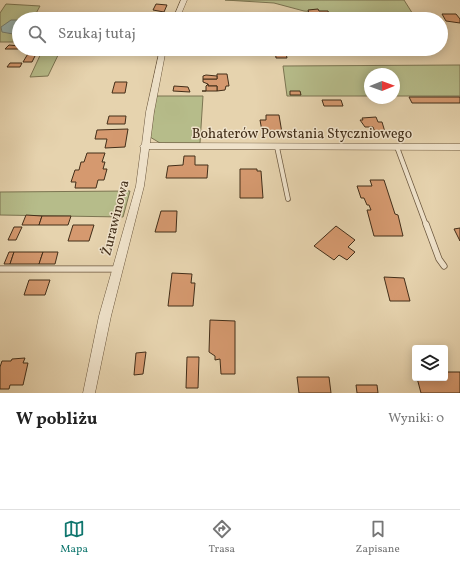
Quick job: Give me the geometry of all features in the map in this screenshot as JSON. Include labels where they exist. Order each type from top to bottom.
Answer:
[{"type":"street","points":[[179,12],[184,0]]},
{"type":"street","name":"Żurawinowa","points":[[89,393],[105,316],[140,186],[144,146],[162,56]]},
{"type":"street","name":"Bohaterów Powstania Styczniowego","points":[[144,146],[460,147]]},
{"type":"lane","points":[[277,147],[288,199]]},
{"type":"lane","points":[[397,147],[439,259],[444,266]]},
{"type":"lane","points":[[0,269],[118,269]]},
{"type":"green space","points":[[225,0],[404,0],[412,12],[316,12],[304,11],[274,3]]},
{"type":"green space","points":[[6,4],[40,6],[37,12],[12,12],[12,42],[0,42],[0,13]]},
{"type":"green space","points":[[40,56],[58,56],[48,76],[30,77]]},
{"type":"green space","points":[[460,65],[460,96],[400,96],[400,68],[364,68],[364,96],[287,96],[283,66]]},
{"type":"green space","points":[[156,96],[203,96],[200,143],[160,143],[150,137]]},
{"type":"green space","points":[[130,191],[123,217],[0,215],[0,192]]},
{"type":"water","points":[[12,20],[12,34],[2,32],[1,27]]},
{"type":"building","points":[[156,4],[167,5],[164,12],[153,10]]},
{"type":"building","points":[[318,9],[319,11],[328,12],[309,12],[308,10]]},
{"type":"building","points":[[448,14],[456,14],[460,19],[460,23],[448,21]]},
{"type":"building","points":[[9,45],[12,45],[12,49],[5,49]]},
{"type":"building","points":[[27,56],[35,56],[32,62],[23,62]]},
{"type":"building","points":[[276,56],[287,56],[287,58],[276,58]]},
{"type":"building","points":[[10,63],[22,63],[20,67],[7,67]]},
{"type":"building","points":[[217,74],[227,74],[229,86],[226,86],[225,90],[217,91],[217,86],[208,86],[208,84],[203,82],[203,79],[217,79]]},
{"type":"building","points":[[203,76],[217,76],[217,79],[203,79]]},
{"type":"building","points":[[115,82],[127,82],[125,93],[112,93]]},
{"type":"building","points":[[208,84],[208,86],[217,86],[217,91],[206,91],[206,86]]},
{"type":"building","points":[[174,86],[188,87],[190,92],[173,91]]},
{"type":"building","points":[[290,91],[300,91],[301,95],[290,95]]},
{"type":"building","points":[[409,97],[460,97],[460,103],[412,103]]},
{"type":"building","points":[[322,100],[341,100],[343,106],[324,106]]},
{"type":"building","points":[[266,115],[279,115],[282,133],[262,131],[260,120],[266,120]]},
{"type":"building","points":[[109,116],[126,116],[125,124],[107,124]]},
{"type":"building","points":[[376,117],[378,122],[382,122],[385,132],[375,132],[373,127],[365,127],[360,120],[363,120],[362,118]]},
{"type":"building","points":[[128,129],[125,147],[105,148],[107,139],[95,139],[97,130]]},
{"type":"building","points":[[87,153],[105,153],[102,162],[105,162],[103,169],[107,169],[104,180],[98,180],[96,188],[75,188],[76,182],[71,182],[75,170],[79,170],[81,162],[84,162]]},
{"type":"building","points":[[184,156],[195,156],[195,165],[208,165],[207,178],[166,178],[168,166],[183,165]]},
{"type":"building","points":[[240,169],[257,169],[257,171],[261,171],[263,198],[240,198]]},
{"type":"building","points":[[370,180],[384,180],[395,214],[398,215],[403,236],[374,236],[367,210],[371,210],[364,198],[361,198],[357,186],[372,186]]},
{"type":"building","points":[[161,211],[177,211],[176,232],[155,232]]},
{"type":"building","points":[[26,215],[42,216],[39,225],[22,225]]},
{"type":"building","points":[[42,216],[71,216],[68,225],[39,225]]},
{"type":"building","points":[[73,225],[94,225],[89,241],[68,241]]},
{"type":"building","points":[[336,226],[355,240],[348,247],[355,252],[347,260],[339,255],[334,260],[314,246]]},
{"type":"building","points":[[14,227],[22,227],[16,240],[8,240]]},
{"type":"building","points":[[460,228],[460,241],[454,229]]},
{"type":"building","points":[[9,252],[14,252],[10,264],[4,264]]},
{"type":"building","points":[[14,252],[43,252],[39,264],[10,264]]},
{"type":"building","points":[[43,252],[58,252],[55,264],[39,264]]},
{"type":"building","points":[[172,273],[192,274],[191,283],[195,283],[193,306],[168,306]]},
{"type":"building","points":[[384,277],[404,278],[410,301],[390,301]]},
{"type":"building","points":[[29,280],[50,280],[45,295],[24,295]]},
{"type":"building","points":[[210,320],[235,321],[235,374],[221,374],[220,359],[215,360],[215,356],[209,352]]},
{"type":"building","points":[[146,352],[143,374],[134,375],[136,353]]},
{"type":"building","points":[[187,357],[199,357],[198,388],[186,388]]},
{"type":"building","points":[[25,358],[23,363],[28,363],[23,385],[10,385],[9,389],[0,389],[0,367],[2,361]]},
{"type":"building","points":[[448,372],[460,372],[460,393],[421,393],[418,381],[448,381]]},
{"type":"building","points":[[297,377],[329,377],[331,393],[299,393]]},
{"type":"building","points":[[356,385],[377,385],[378,393],[357,393]]}]
